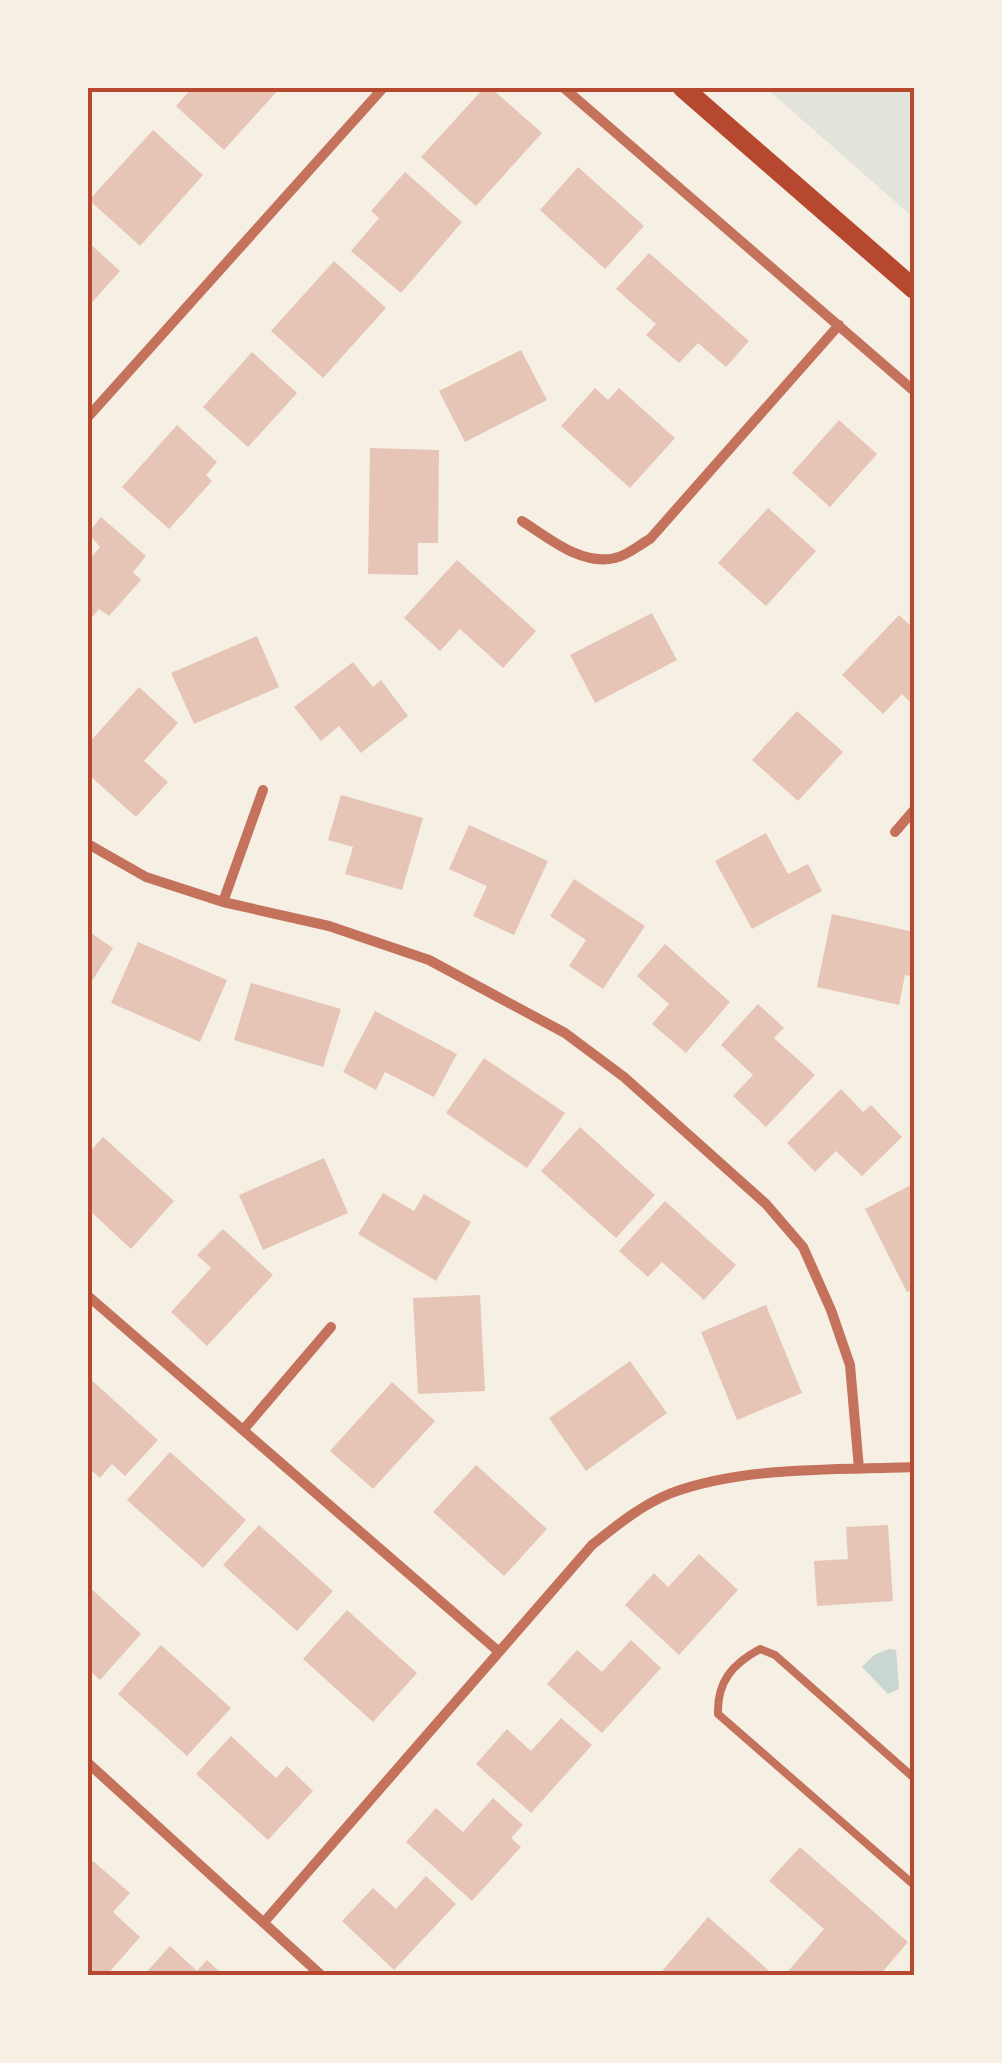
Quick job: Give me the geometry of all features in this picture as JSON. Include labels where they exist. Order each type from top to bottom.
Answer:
[{"type":"main road","points":[[684,88],[914,289]]},
{"type":"street","points":[[88,417],[383,88]]},
{"type":"street","points":[[564,88],[914,391]]},
{"type":"street","points":[[522,521],[593,560],[618,558],[650,539],[839,325]]},
{"type":"street","points":[[223,902],[263,790]]},
{"type":"street","points":[[895,832],[914,810]]},
{"type":"street","points":[[88,844],[146,877],[223,902],[329,926],[446,969],[565,1033],[624,1077],[766,1204],[803,1247],[832,1310],[850,1365],[860,1469]]},
{"type":"street","points":[[88,1296],[498,1651]]},
{"type":"street","points":[[244,1429],[331,1327]]},
{"type":"street","points":[[265,1921],[592,1545],[640,1509],[670,1494],[750,1476],[914,1467]]},
{"type":"street","points":[[88,1764],[322,1976]]},
{"type":"lane","points":[[914,1778],[775,1656],[760,1649],[740,1660],[721,1686],[718,1714],[914,1886]]},
{"type":"shaded area","points":[[766,88],[914,88],[914,218]]},
{"type":"shaded area","points":[[896,1650],[899,1689],[888,1694],[862,1667],[874,1655]]},
{"type":"building","points":[[192,88],[280,88],[224,150],[176,106]]},
{"type":"building","points":[[484,88],[491,88],[542,133],[476,206],[421,157]]},
{"type":"building","points":[[153,130],[203,175],[140,246],[89,200]]},
{"type":"building","points":[[578,167],[644,226],[605,269],[540,210]]},
{"type":"building","points":[[405,172],[462,222],[401,293],[351,251],[379,218],[371,211]]},
{"type":"building","points":[[88,242],[120,271],[88,307]]},
{"type":"building","points":[[649,253],[749,341],[726,367],[698,343],[679,363],[646,335],[656,324],[616,289]]},
{"type":"building","points":[[334,261],[386,308],[323,378],[271,331]]},
{"type":"building","points":[[521,350],[547,400],[465,442],[439,391]]},
{"type":"building","points":[[252,352],[297,393],[248,447],[203,407]]},
{"type":"building","points":[[595,388],[608,400],[619,388],[675,438],[630,488],[561,426]]},
{"type":"building","points":[[839,420],[877,454],[830,507],[792,473]]},
{"type":"building","points":[[177,425],[217,462],[206,475],[212,481],[169,529],[122,487]]},
{"type":"building","points":[[370,448],[439,450],[438,543],[418,543],[418,575],[368,574]]},
{"type":"building","points":[[768,508],[816,551],[766,606],[718,563]]},
{"type":"building","points":[[101,517],[146,556],[133,572],[141,580],[109,616],[99,609],[88,622],[88,561],[100,547],[88,533]]},
{"type":"building","points":[[457,560],[536,631],[503,668],[460,629],[440,651],[404,618]]},
{"type":"building","points":[[652,613],[677,660],[595,703],[570,655]]},
{"type":"building","points":[[899,615],[914,629],[914,706],[902,694],[883,714],[842,675]]},
{"type":"building","points":[[257,636],[279,687],[194,724],[171,673]]},
{"type":"building","points":[[353,662],[373,687],[381,680],[408,716],[361,753],[339,726],[321,741],[294,707]]},
{"type":"building","points":[[139,687],[178,723],[144,761],[168,782],[136,817],[88,774],[88,744]]},
{"type":"building","points":[[797,711],[843,752],[798,801],[752,760]]},
{"type":"building","points":[[341,795],[423,818],[402,890],[345,874],[353,847],[328,840]]},
{"type":"building","points":[[469,825],[548,861],[514,935],[473,916],[487,886],[449,869]]},
{"type":"building","points":[[766,833],[788,874],[808,864],[822,891],[752,929],[715,861]]},
{"type":"building","points":[[574,879],[645,926],[603,989],[569,966],[586,940],[550,916]]},
{"type":"building","points":[[832,914],[914,932],[914,977],[905,975],[899,1005],[817,987]]},
{"type":"building","points":[[88,931],[113,948],[88,987]]},
{"type":"building","points":[[138,942],[227,980],[200,1042],[111,1003]]},
{"type":"building","points":[[665,944],[730,1002],[686,1053],[652,1024],[669,1004],[637,976]]},
{"type":"building","points":[[251,983],[341,1009],[323,1067],[234,1040]]},
{"type":"building","points":[[758,1004],[784,1028],[774,1038],[815,1075],[766,1127],[733,1096],[753,1075],[721,1045]]},
{"type":"building","points":[[375,1011],[457,1054],[434,1097],[385,1072],[376,1090],[343,1072]]},
{"type":"building","points":[[484,1058],[565,1113],[527,1168],[446,1113]]},
{"type":"building","points":[[841,1089],[863,1112],[871,1105],[902,1137],[862,1176],[836,1151],[815,1172],[787,1143]]},
{"type":"building","points":[[580,1127],[655,1195],[616,1238],[541,1171]]},
{"type":"building","points":[[103,1137],[174,1201],[131,1249],[88,1209],[88,1154]]},
{"type":"building","points":[[324,1158],[348,1213],[263,1250],[239,1195]]},
{"type":"building","points":[[911,1185],[914,1289],[907,1292],[865,1209]]},
{"type":"building","points":[[383,1193],[414,1211],[424,1194],[471,1222],[436,1281],[358,1234]]},
{"type":"building","points":[[665,1201],[736,1265],[704,1300],[662,1262],[648,1277],[619,1251]]},
{"type":"building","points":[[223,1229],[273,1275],[207,1346],[171,1312],[211,1268],[197,1255]]},
{"type":"building","points":[[480,1295],[485,1391],[418,1394],[413,1298]]},
{"type":"building","points":[[766,1305],[802,1393],[737,1420],[701,1332]]},
{"type":"building","points":[[630,1361],[667,1413],[586,1471],[549,1418]]},
{"type":"building","points":[[88,1377],[158,1440],[125,1476],[112,1464],[100,1478],[88,1467]]},
{"type":"building","points":[[392,1382],[435,1421],[373,1489],[330,1451]]},
{"type":"building","points":[[170,1452],[246,1520],[203,1568],[127,1500]]},
{"type":"building","points":[[476,1465],[547,1529],[504,1576],[433,1512]]},
{"type":"building","points":[[259,1525],[333,1591],[297,1631],[223,1565]]},
{"type":"building","points":[[888,1525],[893,1601],[817,1606],[814,1561],[848,1559],[846,1527]]},
{"type":"building","points":[[699,1554],[738,1590],[679,1655],[625,1605],[654,1573],[668,1587]]},
{"type":"building","points":[[88,1586],[141,1634],[100,1680],[88,1669]]},
{"type":"building","points":[[347,1610],[417,1673],[373,1722],[303,1659]]},
{"type":"building","points":[[631,1640],[661,1668],[602,1733],[547,1684],[577,1650],[602,1672]]},
{"type":"building","points":[[161,1645],[231,1708],[187,1756],[118,1694]]},
{"type":"building","points":[[561,1718],[592,1745],[531,1813],[476,1764],[507,1729],[531,1751]]},
{"type":"building","points":[[231,1736],[276,1778],[287,1766],[313,1791],[268,1840],[196,1774]]},
{"type":"building","points":[[493,1798],[523,1825],[511,1838],[521,1847],[472,1901],[406,1842],[436,1808],[463,1832]]},
{"type":"building","points":[[800,1847],[908,1942],[879,1976],[865,1976],[858,1970],[853,1976],[784,1976],[824,1929],[769,1881]]},
{"type":"building","points":[[93,1861],[130,1893],[113,1912],[140,1937],[106,1976],[92,1976],[88,1972],[88,1867]]},
{"type":"building","points":[[426,1876],[456,1904],[394,1970],[342,1921],[373,1888],[396,1909]]},
{"type":"building","points":[[708,1917],[775,1976],[658,1976]]},
{"type":"building","points":[[170,1946],[197,1971],[207,1960],[224,1976],[143,1976]]}]
